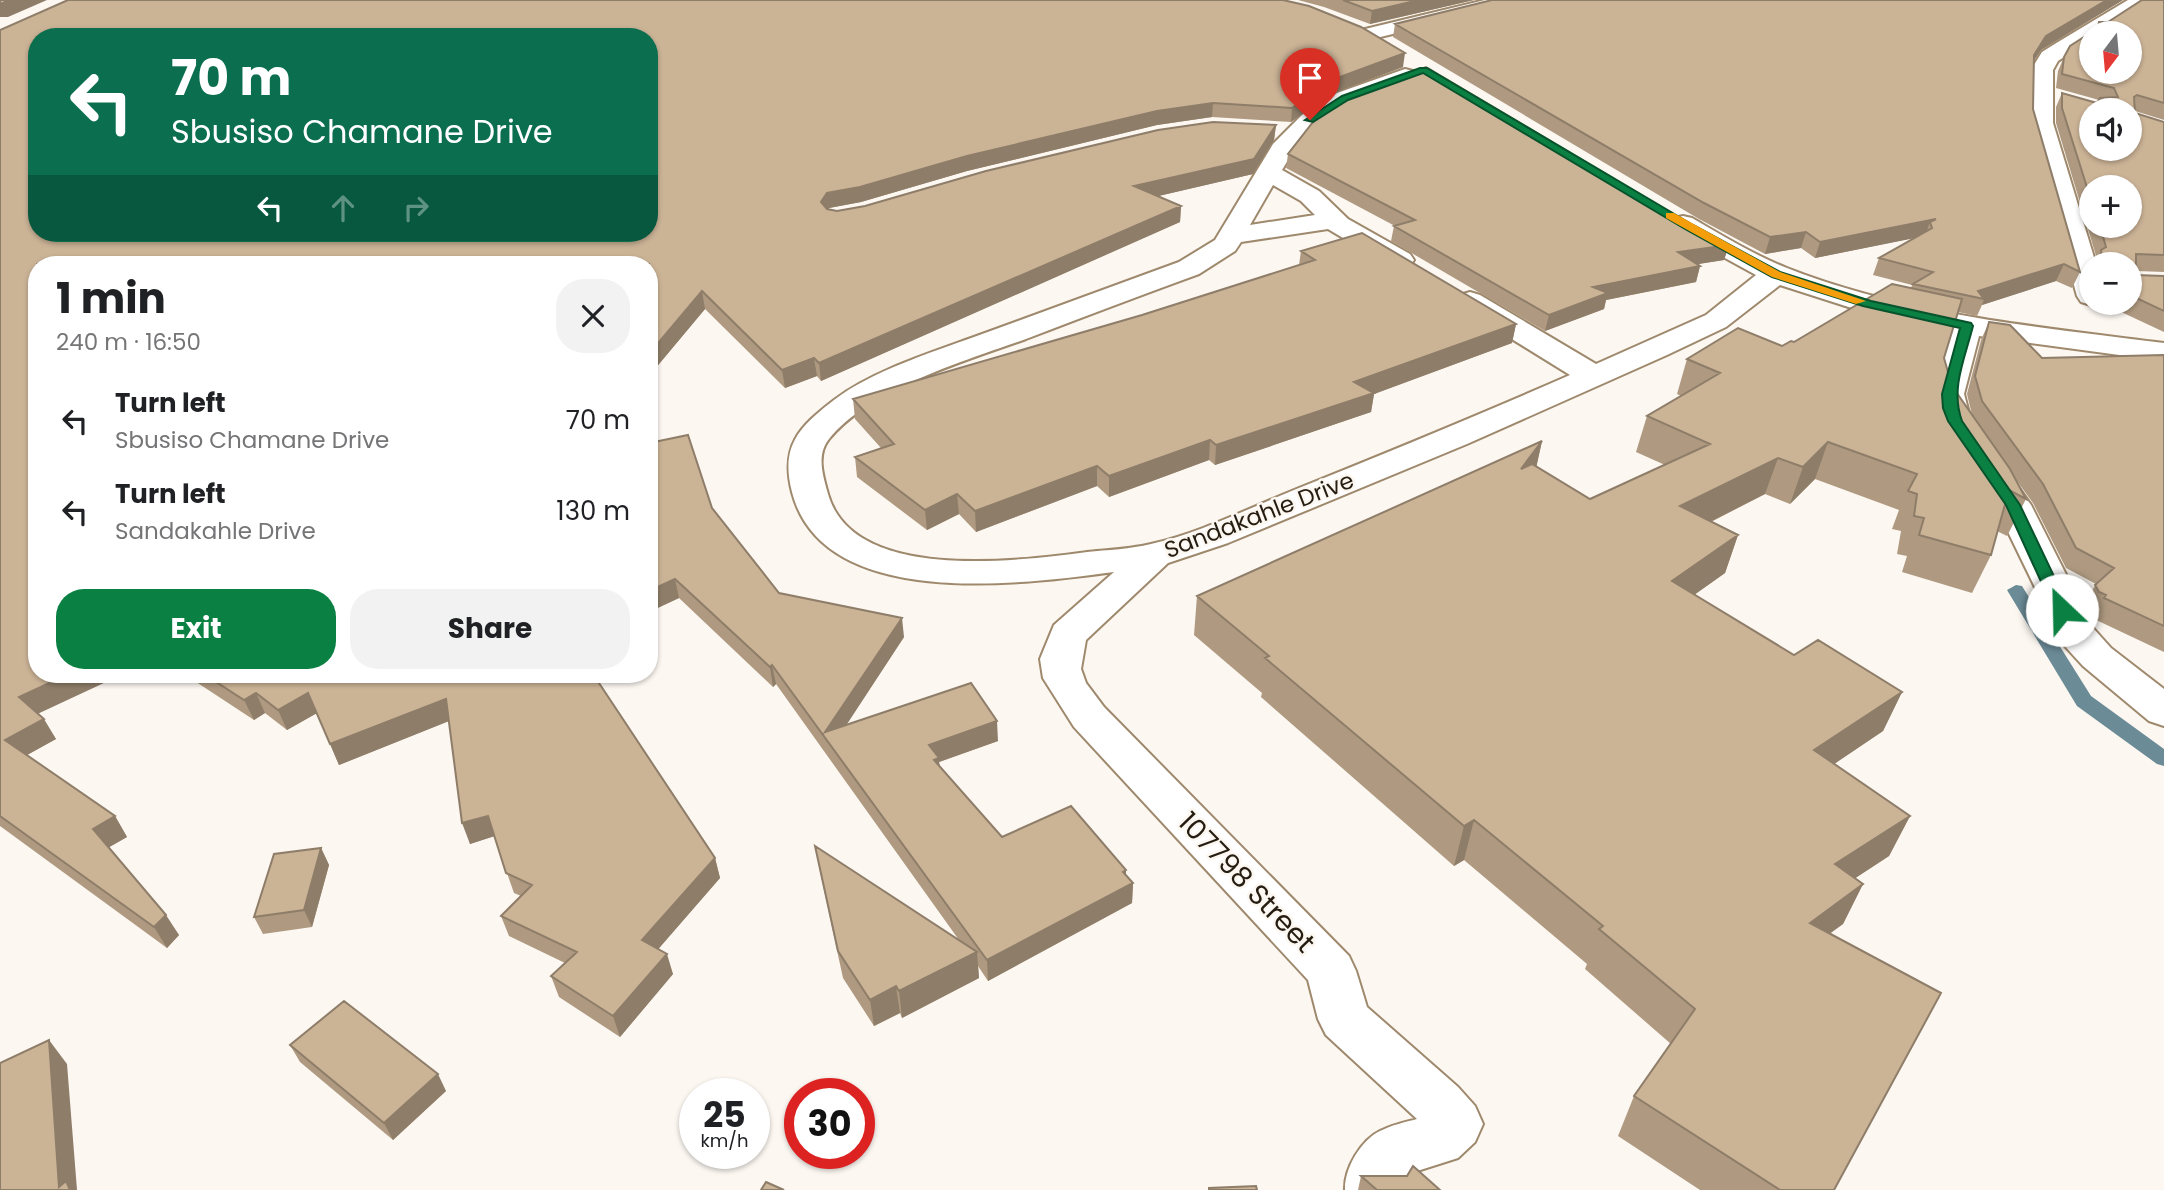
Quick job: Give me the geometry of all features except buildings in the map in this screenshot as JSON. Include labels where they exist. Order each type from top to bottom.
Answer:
[{"type":"street","name":"Sandakahle Drive","points":[[1509,0],[1357,30],[1429,73],[1345,98],[1283,131],[1282,149],[1226,245],[1189,268],[910,371],[838,413],[813,436],[804,453],[804,472],[815,512],[848,546],[895,565],[951,572],[1038,570],[1156,555],[1215,535],[1594,376],[1716,321],[1776,274]]},
{"type":"street","points":[[2079,252],[2041,123],[2052,97],[2042,70],[2050,57],[2112,16],[2142,0]]},
{"type":"street","points":[[1268,172],[1310,196],[1335,220],[1594,376]]},
{"type":"street","points":[[1666,214],[1776,274],[1868,304],[1967,326],[2164,352]]},
{"type":"street","points":[[1232,233],[1258,233],[1335,220]]},
{"type":"street","points":[[2100,315],[2113,345]]},
{"type":"street","points":[[1967,326],[1948,394],[1955,421],[2013,505],[2076,634],[2096,657],[2164,711]]},
{"type":"street","name":"107798 Street","points":[[1156,555],[1068,634],[1059,651],[1058,668],[1065,684],[1089,717],[1331,971],[1344,1019],[1439,1104],[1455,1124],[1438,1140],[1397,1150],[1373,1178],[1374,1190]]},
{"type":"waterway","points":[[2016,590],[2084,701],[2164,759]]},
{"type":"slow traffic","points":[[1670,216],[1776,274],[1860,301]]},
{"type":"route","points":[[1310,120],[1325,108],[1345,98],[1423,70],[1689,227],[1776,274],[1868,304],[1967,326],[1948,394],[1950,408],[1955,421],[2013,505],[2062,610]]}]
